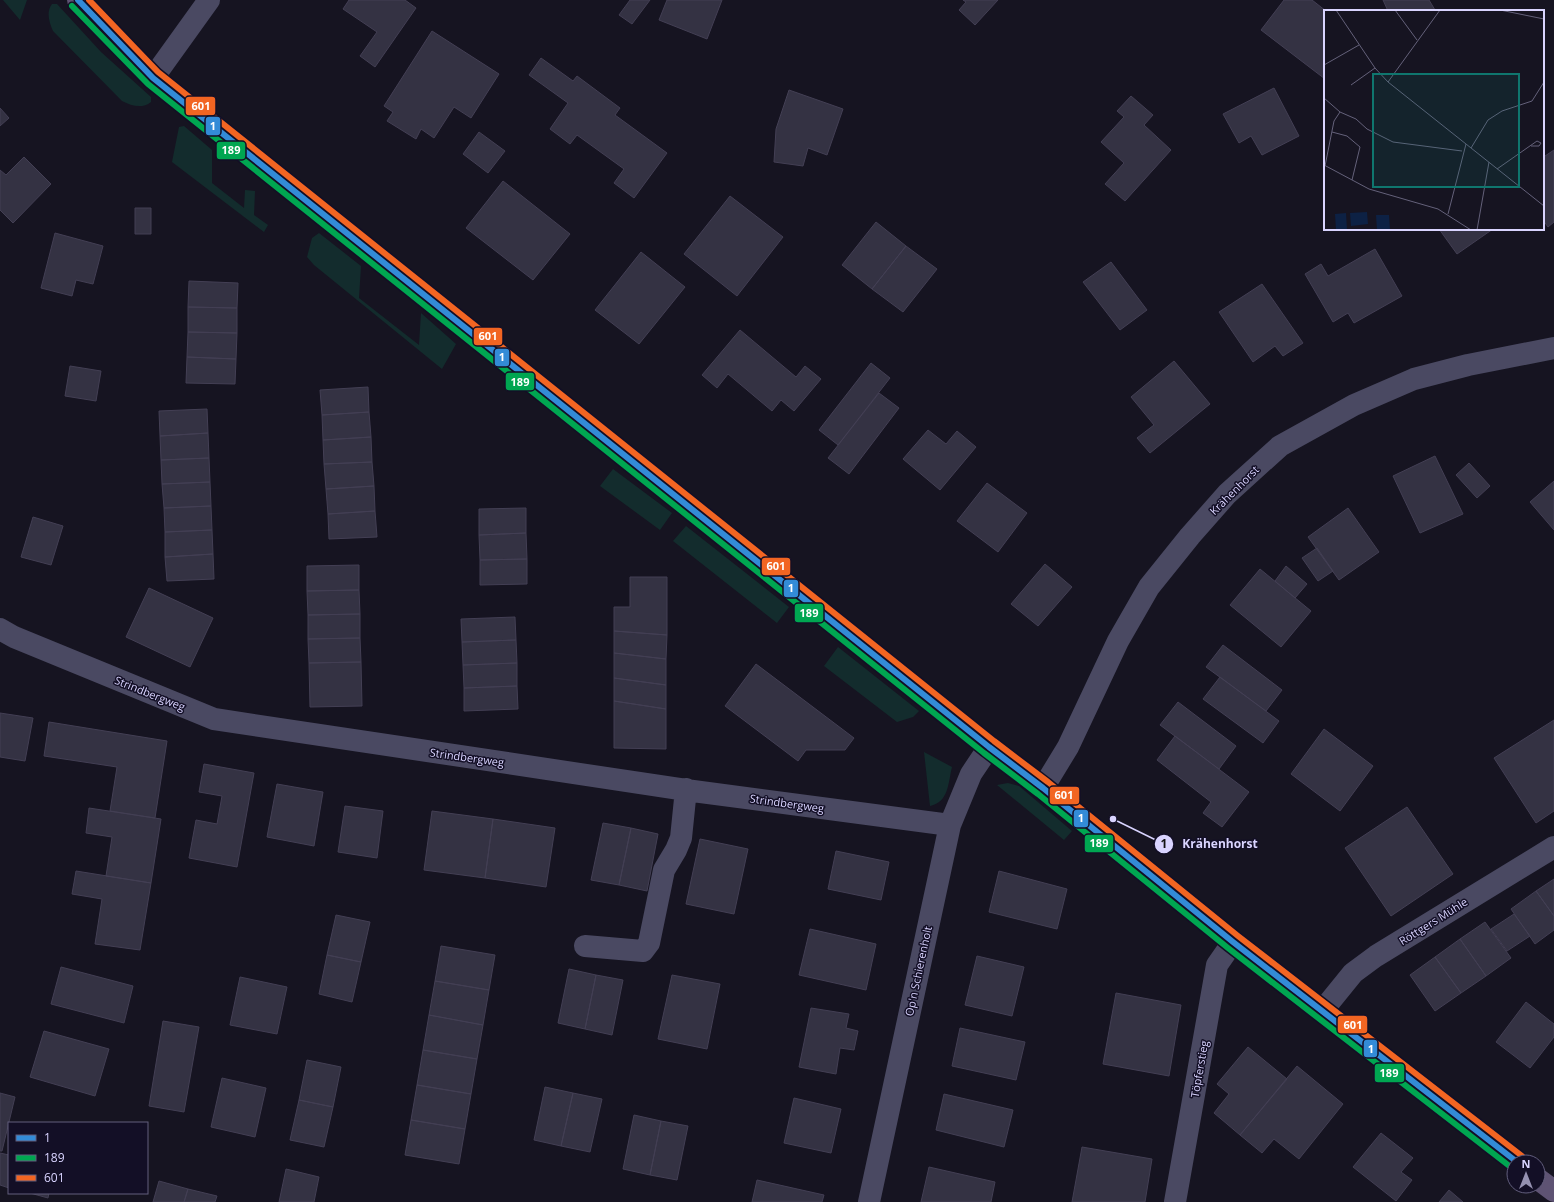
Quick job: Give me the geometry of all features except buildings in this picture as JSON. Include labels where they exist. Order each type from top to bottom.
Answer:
[{"type":"main road","points":[[78,0],[153,78],[989,747],[1043,788],[1233,942],[1507,1154]]},
{"type":"main road","points":[[1546,1186],[1554,1192]]},
{"type":"street","points":[[153,78],[209,0]]},
{"type":"street","name":"Krähenhorst","points":[[1043,788],[1068,747],[1118,641],[1150,587],[1190,536],[1227,494],[1280,446],[1354,405],[1414,380],[1468,365],[1554,348]]},
{"type":"street","name":"Strindbergweg","points":[[0,629],[14,637],[214,719],[686,789],[950,825]]},
{"type":"street","name":"Op'n Schierenholt","points":[[869,1202],[950,825],[970,774],[989,747]]},
{"type":"street","points":[[585,946],[628,952],[644,952],[649,943],[664,870],[676,850],[681,838],[686,789]]},
{"type":"street","name":"Röttgers Mühle","points":[[1322,1010],[1353,974],[1376,956],[1554,846]]},
{"type":"street","name":"Töpferstieg","points":[[1175,1202],[1217,965],[1233,942]]},
{"type":"green space","points":[[3,0],[27,0],[20,20]]},
{"type":"green space","points":[[52,4],[57,4],[101,52],[151,97],[151,102],[144,106],[137,106],[122,101],[53,31],[49,17],[49,10]]},
{"type":"green space","points":[[184,126],[212,150],[212,183],[244,208],[245,190],[255,191],[254,215],[268,225],[264,232],[172,162],[179,127]]},
{"type":"green space","points":[[319,233],[361,266],[359,298],[419,345],[421,313],[456,344],[442,369],[314,265],[307,257],[312,238]]},
{"type":"green space","points":[[613,469],[672,513],[660,530],[600,486]]},
{"type":"green space","points":[[686,526],[789,607],[777,623],[673,541]]},
{"type":"green space","points":[[838,647],[919,711],[913,717],[897,722],[824,666]]},
{"type":"green space","points":[[924,752],[952,767],[947,791],[941,800],[930,806]]},
{"type":"green space","points":[[1008,783],[1019,786],[1072,831],[1064,840],[997,785]]},
{"type":"transit line","name":"1","points":[[78,0],[153,78],[989,747],[1043,788],[1233,942],[1507,1154]]},
{"type":"transit line","name":"601","points":[[89,0],[158,72],[994,741],[1048,782],[1238,936],[1519,1154]]},
{"type":"transit line","name":"189","points":[[72,6],[148,84],[984,753],[1038,794],[1228,948],[1506,1163]]},
{"type":"place","name":"Krähenhorst","points":[[1113,819]]}]
